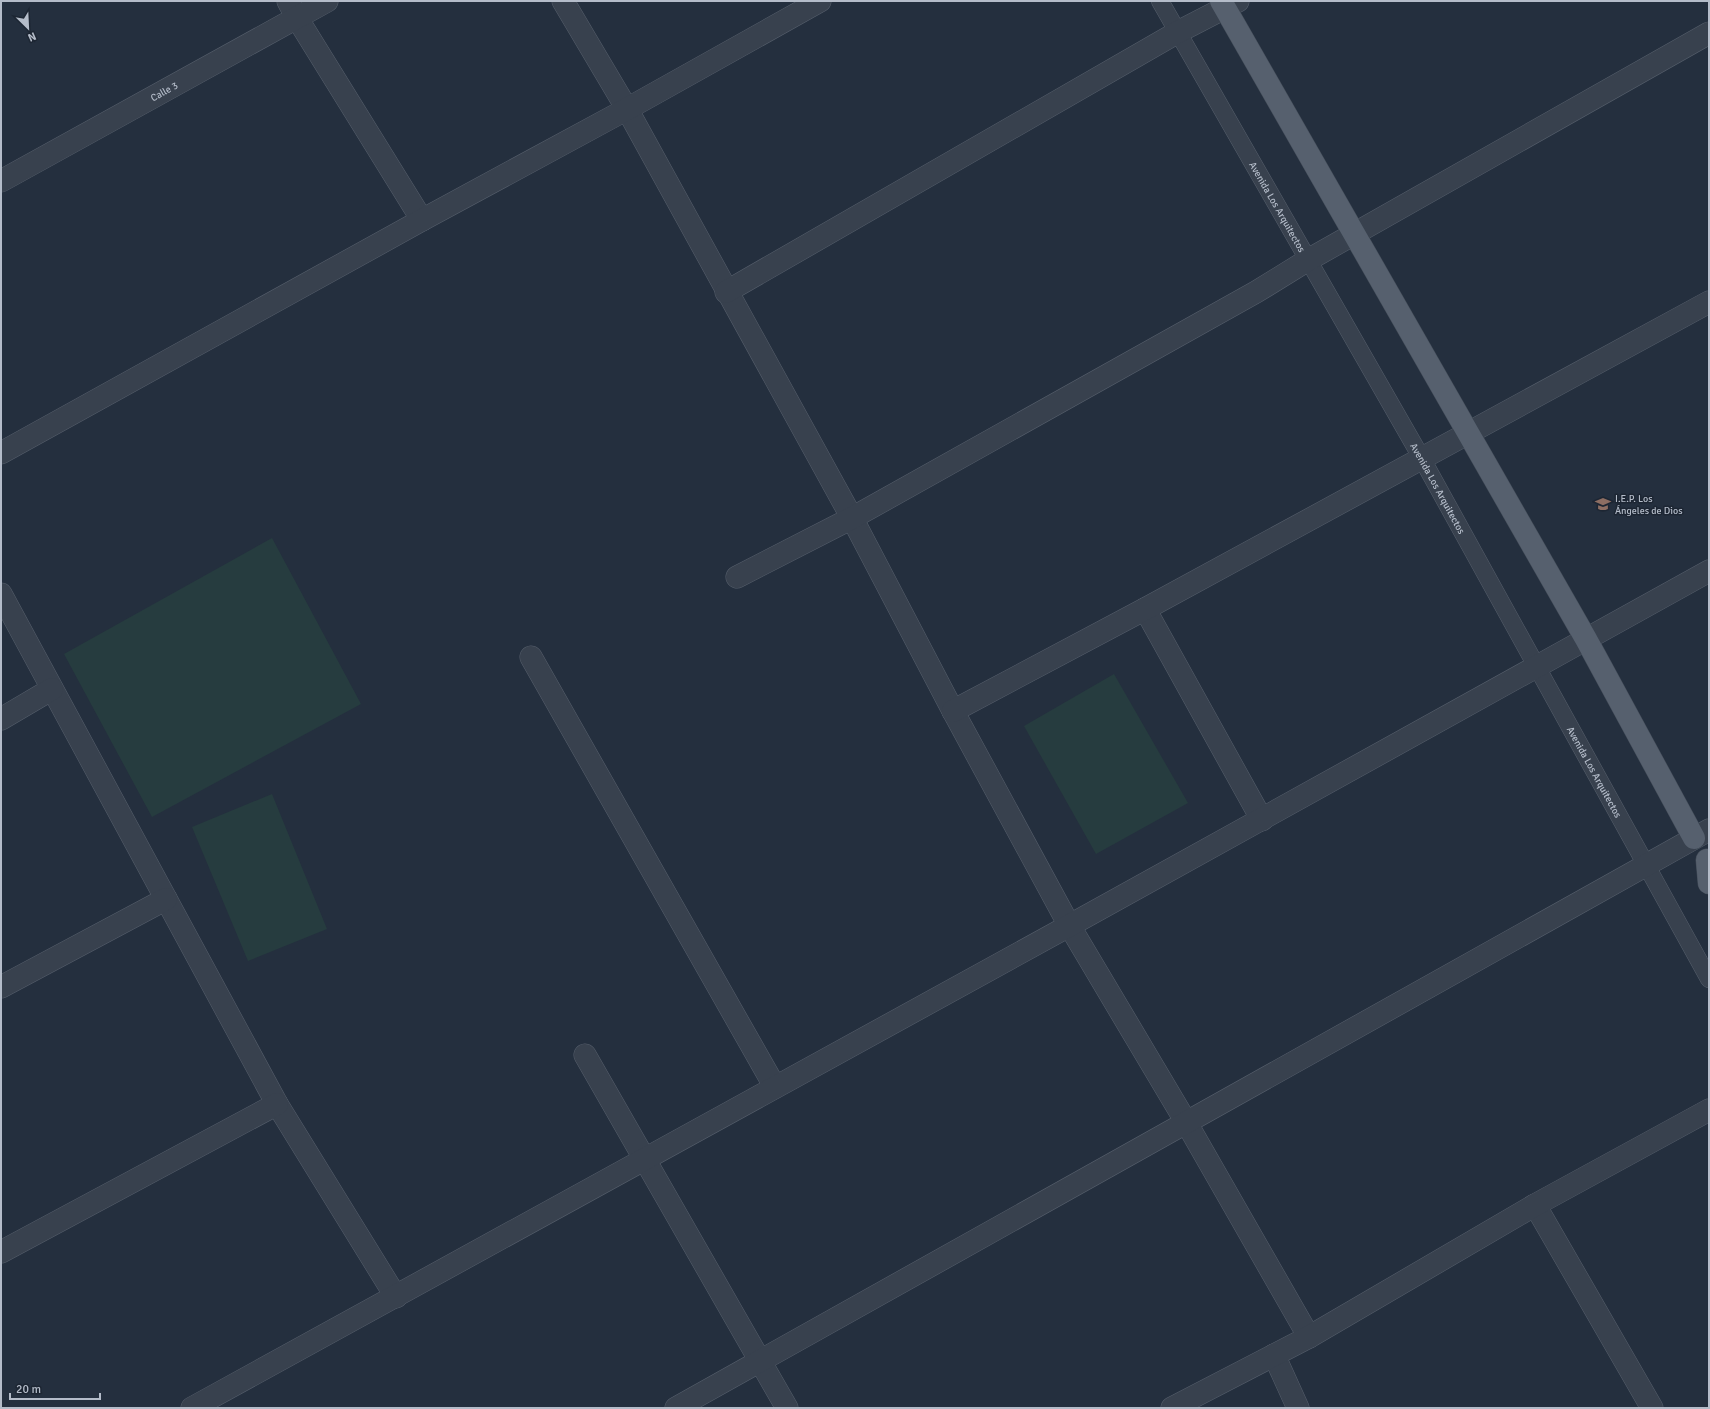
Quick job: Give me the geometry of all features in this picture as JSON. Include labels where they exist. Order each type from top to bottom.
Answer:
[{"type":"main road","points":[[1228,3],[1354,234],[1586,639],[1702,834]]},
{"type":"main road","points":[[1709,864],[1707,860],[1709,883]]},
{"type":"street","name":"Calle 3","points":[[1,181],[293,10],[326,1]]},
{"type":"street","points":[[564,1],[627,109],[726,292],[852,518],[953,711],[1069,925],[1186,1122],[1309,1337]]},
{"type":"street","points":[[1,453],[422,220],[627,109],[820,1]]},
{"type":"street","points":[[726,292],[1228,3]]},
{"type":"street","points":[[293,10],[422,220]]},
{"type":"street","points":[[737,576],[852,518],[1256,292],[1308,260],[1709,33]]},
{"type":"street","points":[[953,711],[1145,609],[1709,302]]},
{"type":"street","points":[[192,1408],[1262,820],[1709,571]]},
{"type":"street","points":[[1,594],[277,1104],[396,1297]]},
{"type":"street","points":[[1145,609],[1262,820]]},
{"type":"street","points":[[530,657],[775,1087]]},
{"type":"street","points":[[1,719],[52,689]]},
{"type":"street","points":[[676,1408],[1702,834]]},
{"type":"street","points":[[1,987],[166,899]]},
{"type":"street","points":[[585,1055],[786,1408]]},
{"type":"street","points":[[1,1252],[277,1104]]},
{"type":"street","points":[[1172,1408],[1309,1337],[1535,1205],[1709,1110]]},
{"type":"street","points":[[1535,1205],[1650,1407]]},
{"type":"street","points":[[1274,1356],[1298,1408]]},
{"type":"lane","name":"Avenida Los Arquitectos","points":[[1160,1],[1421,458],[1709,979]]},
{"type":"green space","points":[[272,538],[361,704],[152,817],[64,654]]},
{"type":"green space","points":[[1114,674],[1188,803],[1096,854],[1024,726]]},
{"type":"green space","points":[[272,794],[327,929],[248,961],[192,827]]},
{"type":"place","name":"I.E.P. Los Ángeles de Dios","points":[[1603,504]]}]
